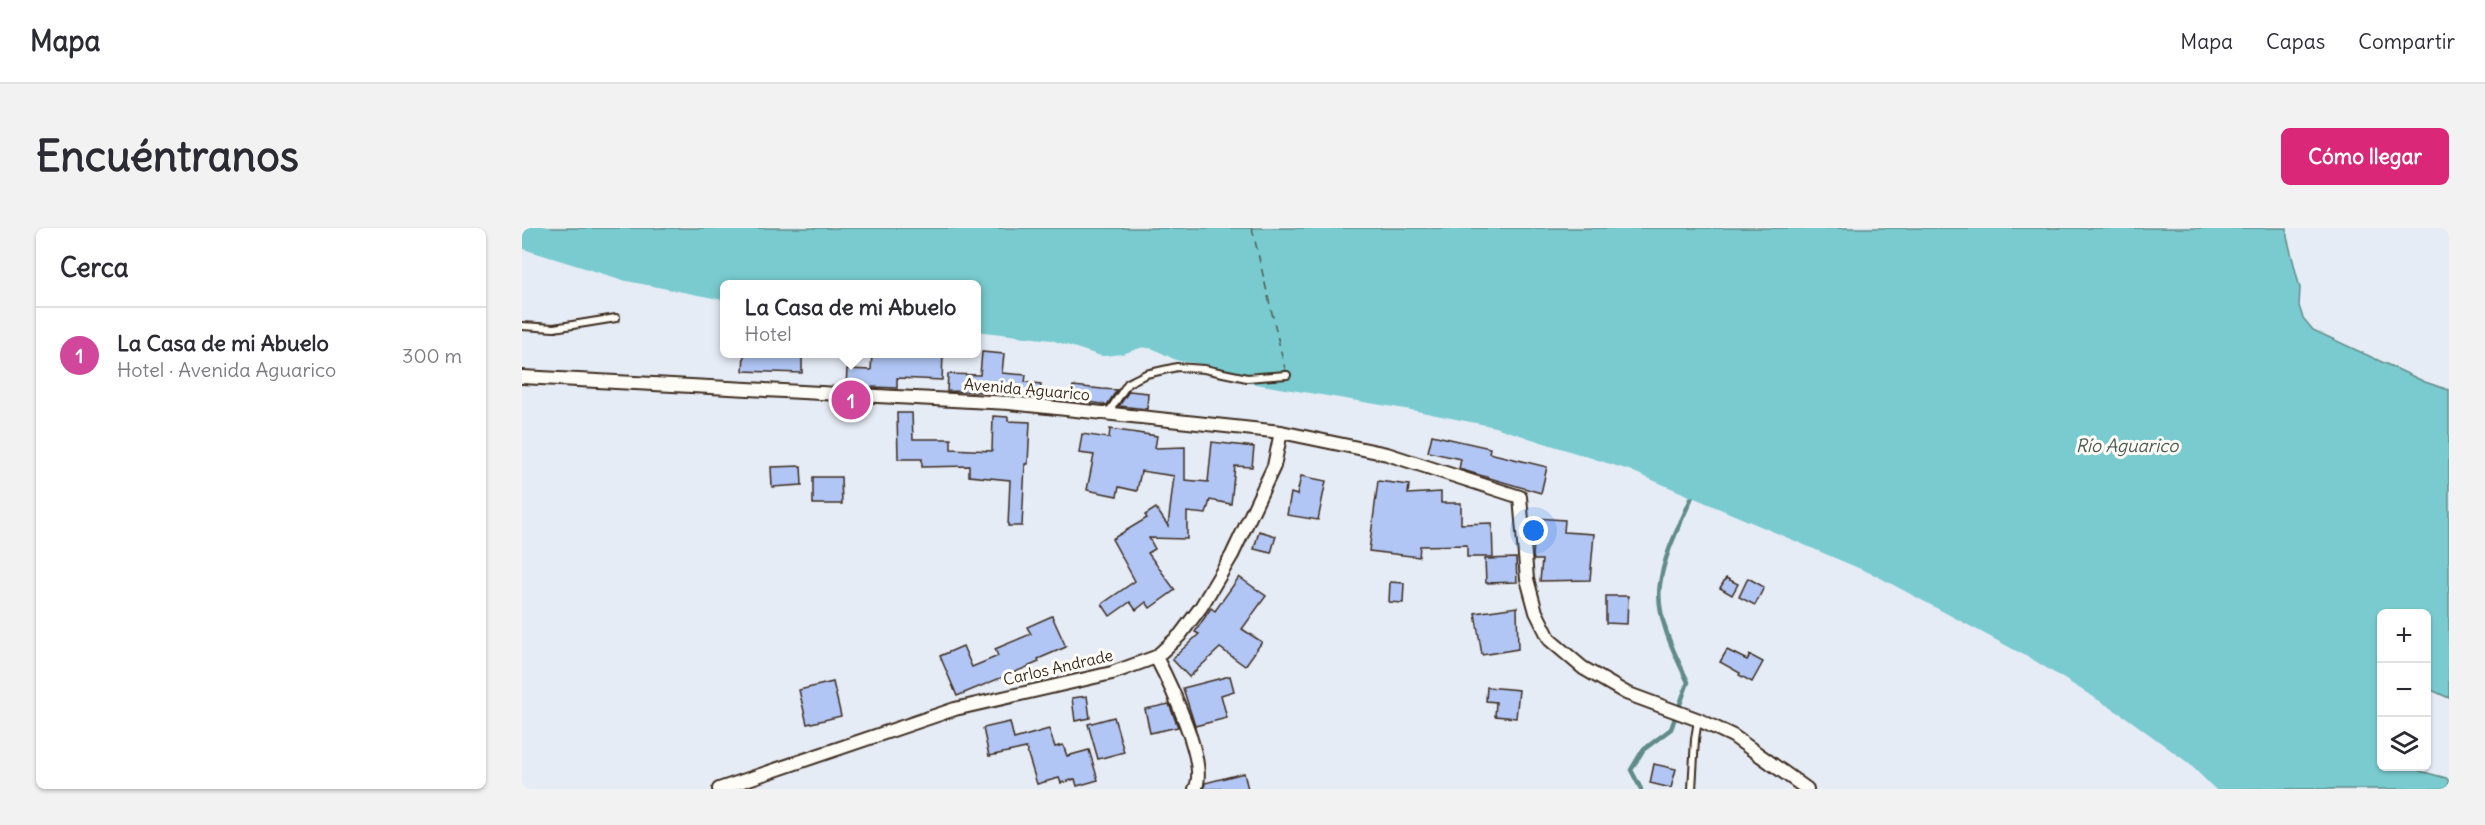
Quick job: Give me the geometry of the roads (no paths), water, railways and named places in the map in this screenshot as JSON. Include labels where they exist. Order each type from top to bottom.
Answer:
[{"type":"street","name":"Avenida Aguarico","points":[[522,377],[1009,403],[1281,432],[1387,454],[1520,497],[1527,579],[1536,612],[1550,640],[1583,668],[1626,693],[1699,720]]},
{"type":"street","name":"Carlos Andrade","points":[[719,789],[955,709],[1112,672],[1156,657],[1180,635],[1201,607],[1232,555],[1274,465],[1281,432]]},
{"type":"street","points":[[1156,657],[1173,689],[1184,719],[1199,775],[1195,789]]},
{"type":"street","points":[[1699,720],[1733,736],[1807,789]]},
{"type":"lane","points":[[522,326],[554,328],[616,318]]},
{"type":"lane","points":[[1108,413],[1128,383],[1146,374],[1176,367],[1204,369],[1247,378],[1287,375]]},
{"type":"lane","points":[[1692,789],[1695,739],[1699,720]]},
{"type":"water","name":"Río Aguarico","points":[[522,228],[2287,228],[2287,237],[2300,288],[2299,306],[2303,318],[2313,330],[2425,382],[2449,390],[2449,698],[2431,690],[2431,609],[2377,609],[2377,771],[2420,771],[2446,778],[2449,781],[2449,789],[2235,789],[2197,752],[2133,705],[2044,650],[1882,563],[1634,457],[1497,413],[1418,396],[1245,368],[1219,352],[1181,347],[1157,335],[1141,333],[1120,340],[1103,342],[1053,326],[981,317],[981,280],[720,280],[720,285],[673,278],[522,234]]},
{"type":"waterway","points":[[522,234],[628,267],[720,285]]},
{"type":"waterway","points":[[981,317],[1053,326],[1103,342],[1120,340],[1141,333],[1157,335],[1181,347],[1219,352],[1245,368],[1418,397],[1497,413],[1634,457],[1882,563],[2044,650],[2133,705],[2197,752],[2235,789]]},
{"type":"waterway","points":[[1641,789],[1631,770],[1643,750],[1671,729],[1688,682],[1667,634],[1659,596],[1666,557],[1699,480]]},
{"type":"place","name":"La Casa de mi Abuelo","points":[[851,400]]}]
